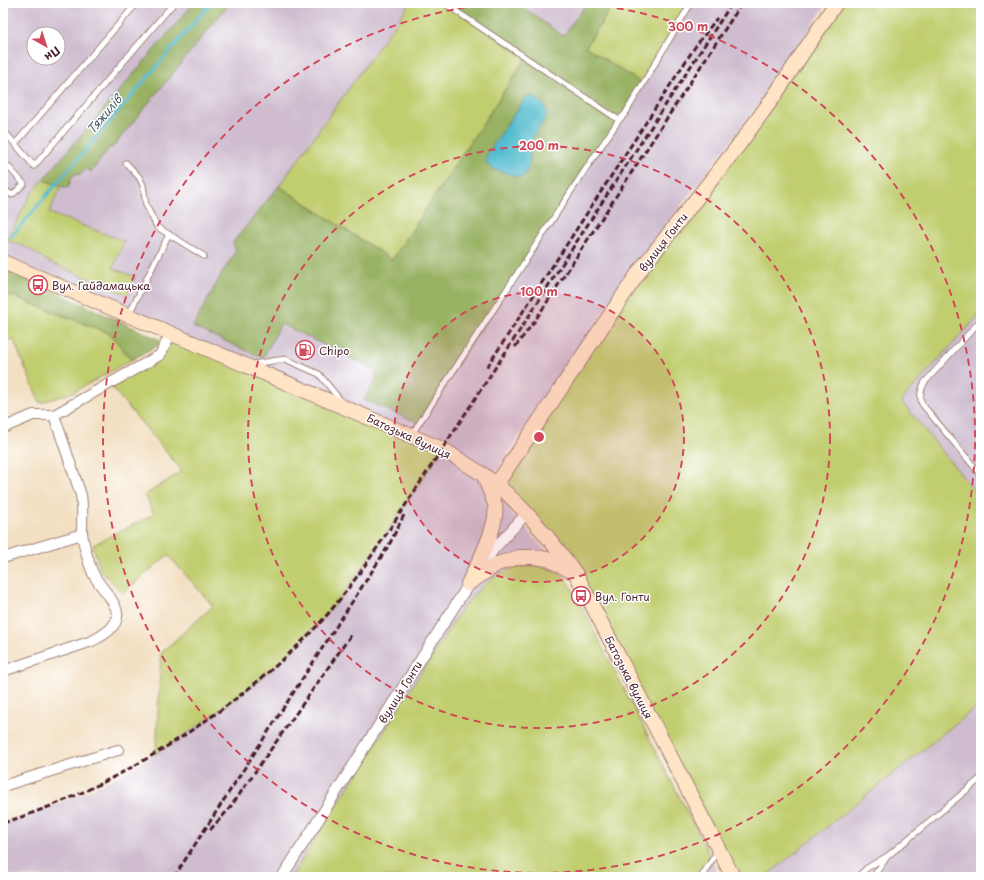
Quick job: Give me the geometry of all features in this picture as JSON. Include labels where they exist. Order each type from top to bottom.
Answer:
[{"type":"street","name":"вулиця Гонти","points":[[496,485],[641,269],[738,146],[773,98],[836,3]]},
{"type":"street","name":"Батозька вулиця","points":[[3,262],[442,449],[484,475],[496,485],[527,513],[549,538],[576,574],[733,877]]},
{"type":"street","points":[[3,428],[33,415],[54,415],[160,355],[172,333]]},
{"type":"street","points":[[3,671],[92,642],[110,630],[115,622],[117,613],[112,600],[95,578],[91,569],[82,534],[83,507],[81,495],[54,415]]},
{"type":"street","points":[[468,584],[494,524],[495,505],[484,475]]},
{"type":"street","name":"вулиця Гонти","points":[[282,877],[468,584],[494,549],[527,513]]},
{"type":"street","points":[[3,558],[82,534]]},
{"type":"street","points":[[468,584],[497,564],[518,557],[548,559],[576,574]]},
{"type":"street","points":[[3,786],[118,750]]},
{"type":"lane","points":[[15,144],[137,3]]},
{"type":"lane","points":[[3,130],[34,166],[174,3]]},
{"type":"lane","points":[[444,3],[619,120]]},
{"type":"lane","points":[[411,435],[585,170],[619,120],[625,114],[691,3]]},
{"type":"lane","points":[[3,161],[24,184],[12,194],[3,189]]},
{"type":"lane","points":[[126,163],[139,177],[143,185],[146,206],[157,227],[204,256]]},
{"type":"lane","points":[[129,315],[169,234]]},
{"type":"lane","points":[[981,320],[925,382],[922,387],[920,399],[922,404],[981,475]]},
{"type":"lane","points":[[246,365],[284,359],[319,374],[345,407]]},
{"type":"lane","points":[[857,877],[867,868],[889,855],[981,778]]},
{"type":"lane","points":[[700,877],[719,849]]},
{"type":"lane","points":[[873,877],[889,855]]},
{"type":"shaded area","points":[[3,3],[827,3],[770,90],[633,268],[506,455],[488,486],[548,554],[570,584],[720,877],[3,877],[3,823],[89,791],[156,754],[240,695],[278,664],[297,646],[328,613],[358,575],[440,448],[3,263]]},
{"type":"shaded area","points":[[981,295],[981,507],[893,399]]},
{"type":"shaded area","points":[[981,703],[981,877],[765,877],[799,850]]},
{"type":"green space","points":[[194,3],[230,3],[112,148],[110,147],[91,172],[86,169],[81,174],[73,175],[68,188],[43,180]]},
{"type":"green space","points":[[410,3],[444,3],[526,58],[392,260],[279,186]]},
{"type":"green space","points":[[444,3],[517,3],[563,36],[587,3],[614,3],[586,47],[643,84],[419,423],[364,400],[377,376],[374,369],[281,324],[263,358],[193,327],[222,273],[236,251],[233,242],[279,186],[392,260],[526,58]]},
{"type":"green space","points":[[614,3],[691,3],[643,84],[586,47]]},
{"type":"green space","points":[[836,3],[981,3],[981,313],[901,401],[981,499],[981,703],[765,877],[733,877],[576,574],[496,485]]},
{"type":"green space","points":[[43,180],[61,186],[49,213],[124,241],[113,268],[135,277],[128,295],[49,262],[28,248],[7,240],[30,196]]},
{"type":"green space","points":[[3,268],[160,340],[158,345],[131,360],[111,334],[12,296],[3,295]]},
{"type":"green space","points":[[3,295],[12,296],[111,334],[131,360],[74,392],[40,403],[13,339],[3,343]]},
{"type":"green space","points":[[171,333],[442,449],[402,511],[363,567],[340,598],[316,626],[280,662],[220,711],[156,754],[161,653],[213,606],[168,555],[123,593],[100,570],[93,545],[154,514],[145,495],[182,471],[109,384],[160,355]]},
{"type":"green space","points":[[535,565],[560,571],[570,584],[712,860],[701,877],[291,877],[461,610],[477,591],[497,575],[515,567]]},
{"type":"water","points":[[531,96],[543,104],[547,113],[528,145],[530,158],[529,166],[525,174],[522,177],[519,177],[493,169],[486,163],[486,156],[525,98]]},
{"type":"waterway","name":"Тяжилів","points":[[11,237],[211,3]]},
{"type":"railway","points":[[3,823],[33,813],[90,789],[170,744],[222,709],[264,676],[303,641],[327,615],[361,571],[392,526],[732,3]]},
{"type":"railway","points":[[515,347],[534,322],[742,3]]},
{"type":"railway","points":[[487,367],[695,47],[717,18]]},
{"type":"railway","points":[[174,877],[389,545],[405,513]]},
{"type":"railway","points":[[210,830],[229,809],[351,635]]},
{"type":"place","name":"Вул. Гайдамацька","points":[[38,285]]},
{"type":"place","name":"Chipo","points":[[305,350]]},
{"type":"place","name":"Вул. Гонти","points":[[581,596]]}]
